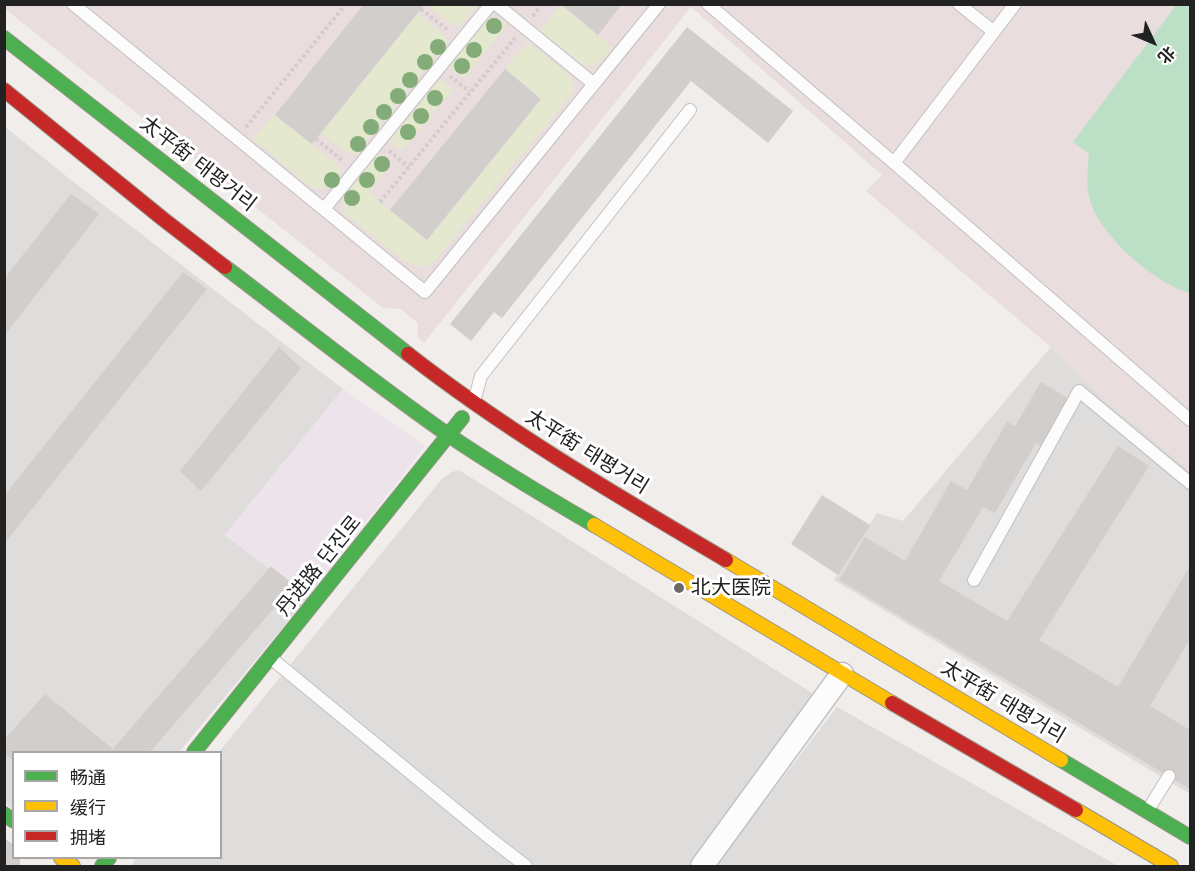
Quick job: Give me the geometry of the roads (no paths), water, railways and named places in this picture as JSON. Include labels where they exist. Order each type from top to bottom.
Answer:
[{"type":"main road","name":"太平街 태평거리","points":[[4,38],[415,360],[474,402],[582,474],[1191,837]]},
{"type":"main road","points":[[4,90],[163,219],[394,396],[449,435],[538,492],[842,674],[1171,867]]},
{"type":"main road","name":"丹进路 단진로","points":[[196,751],[474,402]]},
{"type":"street","points":[[702,867],[842,674]]},
{"type":"lane","points":[[73,4],[426,292],[659,4]]},
{"type":"lane","points":[[324,209],[491,4]]},
{"type":"lane","points":[[496,4],[594,84]]},
{"type":"lane","points":[[708,4],[1191,420]]},
{"type":"lane","points":[[958,4],[993,32]]},
{"type":"lane","points":[[894,163],[1015,4]]},
{"type":"lane","points":[[474,402],[481,376],[690,110]]},
{"type":"lane","points":[[974,580],[1079,391],[1191,483]]},
{"type":"lane","points":[[270,657],[526,867]]},
{"type":"lane","points":[[1147,811],[1169,776]]},
{"type":"place","name":"北大医院","points":[[679,588]]}]
